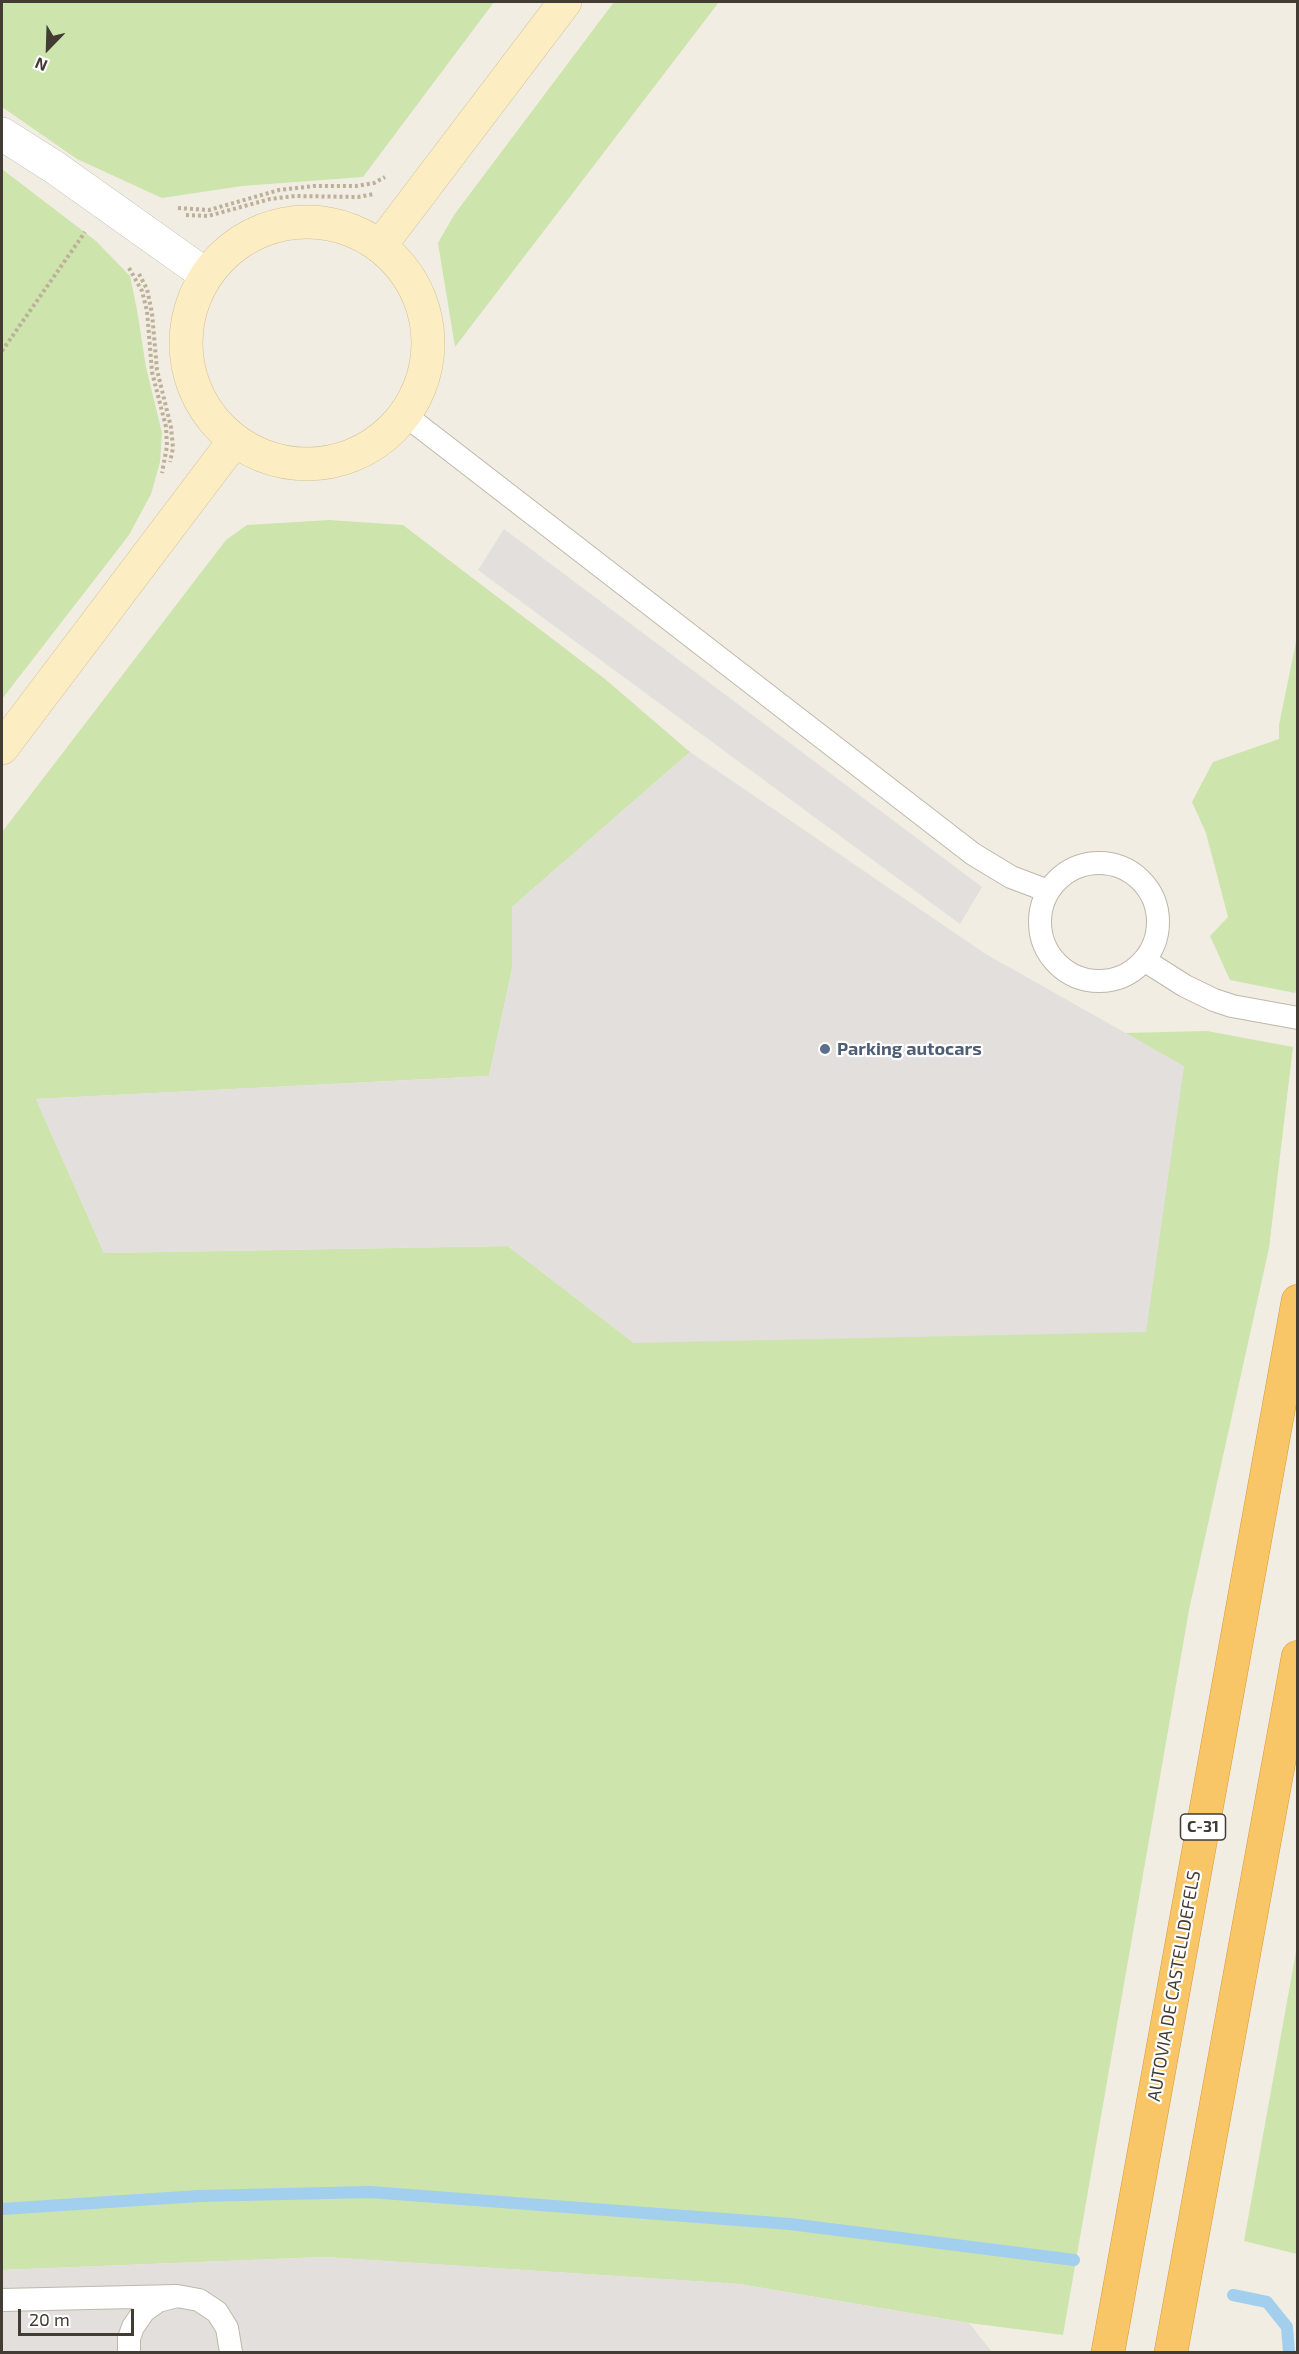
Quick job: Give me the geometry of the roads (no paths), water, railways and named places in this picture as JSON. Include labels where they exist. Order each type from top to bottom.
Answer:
[{"type":"highway","name":"AUTOVIA DE CASTELLDEFELS","points":[[1108,2352],[1298,1301]]},
{"type":"highway","points":[[1171,2352],[1298,1657]]},
{"type":"street","points":[[380,246],[565,2]]},
{"type":"street","points":[[2,134],[54,167],[206,275]]},
{"type":"street","points":[[314,221],[349,229],[380,246],[403,268],[421,300],[429,331],[428,361],[421,388],[405,416],[384,438],[360,454],[328,464],[296,465],[264,458],[234,441],[214,422],[199,401],[188,370],[184,337],[191,304],[206,275],[224,253],[246,238],[280,224],[314,221]]},
{"type":"street","points":[[2,748],[234,441]]},
{"type":"lane","points":[[405,416],[973,854],[1011,877],[1048,891]]},
{"type":"lane","points":[[1092,863],[1109,863],[1117,866],[1141,879],[1150,891],[1156,905],[1158,925],[1155,943],[1144,960],[1130,972],[1115,979],[1100,981],[1079,978],[1062,968],[1051,957],[1044,945],[1039,927],[1041,909],[1048,891],[1059,878],[1075,867],[1092,863]]},
{"type":"lane","points":[[1144,960],[1185,986],[1214,1000],[1232,1006],[1298,1018]]},
{"type":"lane","points":[[129,2352],[133,2327],[144,2311],[158,2301],[177,2296]]},
{"type":"lane","points":[[2,2300],[177,2296],[199,2300],[217,2312],[227,2328],[231,2352]]},
{"type":"waterway","points":[[2,2209],[199,2196],[370,2192],[790,2224],[1074,2260]]},
{"type":"waterway","points":[[1233,2295],[1267,2302],[1287,2327],[1289,2352]]},
{"type":"place","name":"Parking autocars","points":[[825,1049]]}]
